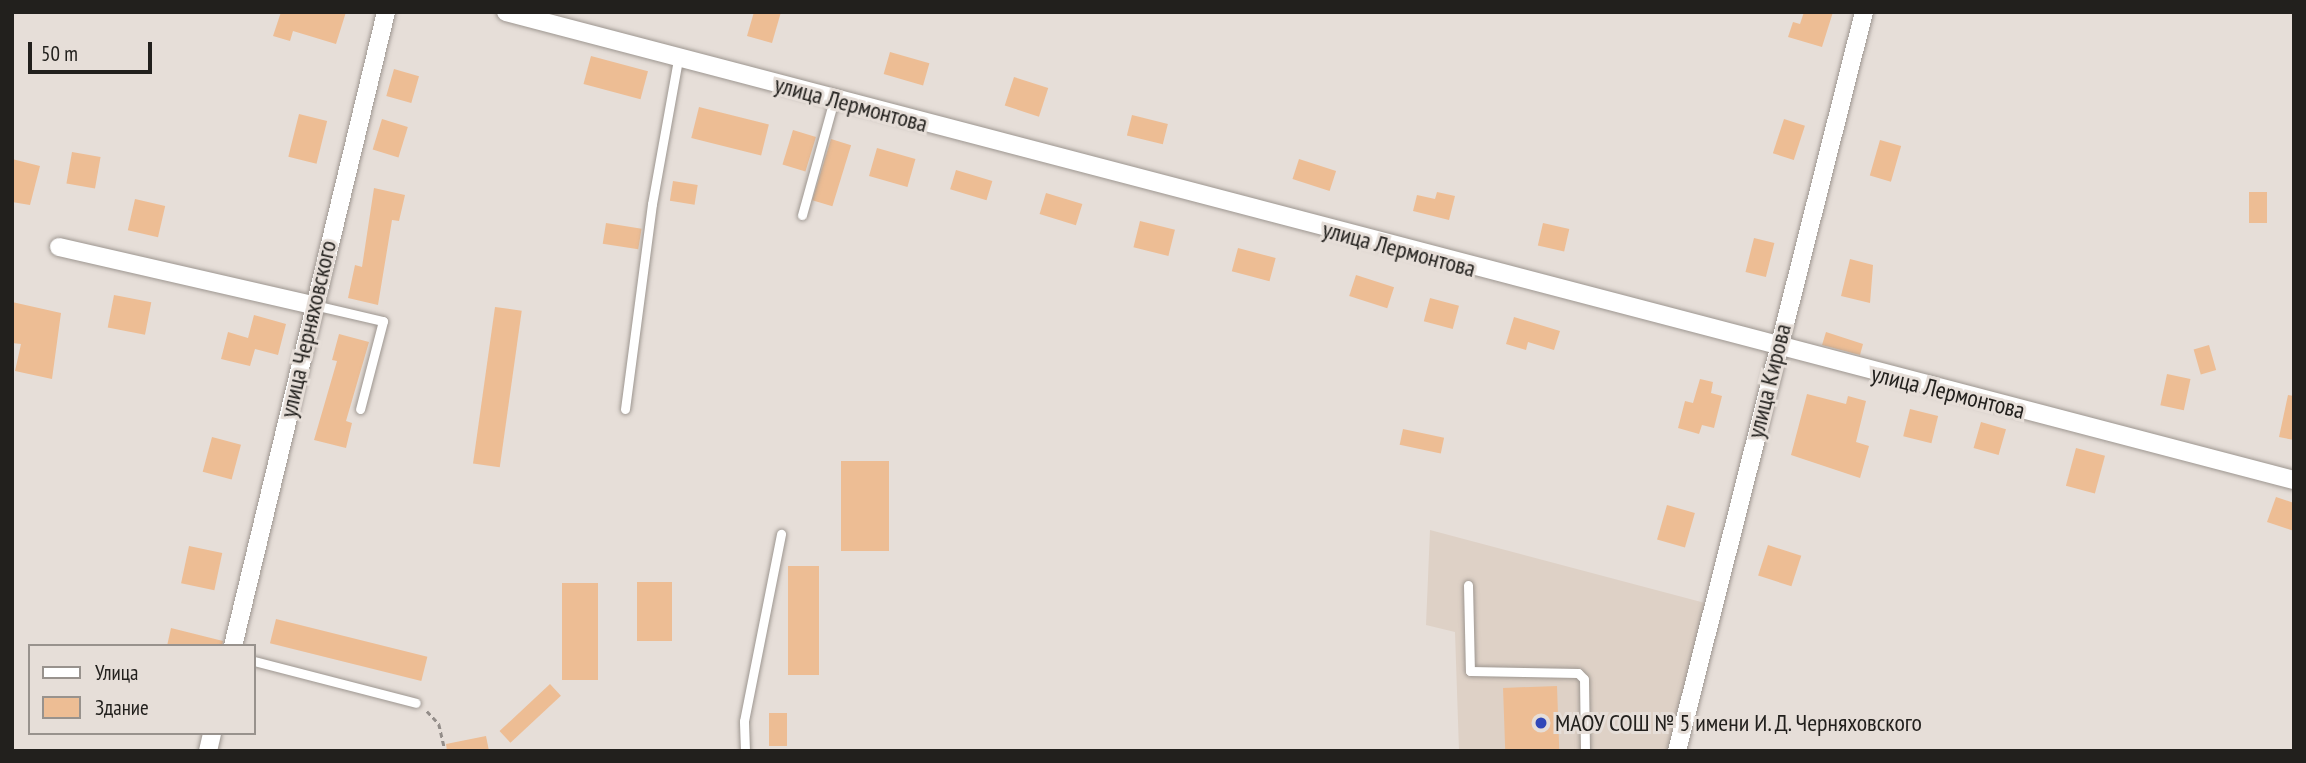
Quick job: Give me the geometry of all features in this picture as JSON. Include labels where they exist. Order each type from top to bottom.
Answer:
[{"type":"street","name":"улица Черняховского","points":[[233,644],[313,305],[386,12]]},
{"type":"street","name":"улица Лермонтова","points":[[506,12],[1777,349],[2294,480]]},
{"type":"street","name":"улица Кирова","points":[[1677,751],[1864,12]]},
{"type":"street","points":[[59,247],[313,305]]},
{"type":"lane","points":[[625,409],[652,204],[678,59]]},
{"type":"lane","points":[[802,215],[834,100]]},
{"type":"lane","points":[[313,305],[383,321],[360,409]]},
{"type":"lane","points":[[745,751],[744,721],[781,534]]},
{"type":"lane","points":[[1468,585],[1471,671],[1578,673],[1584,679],[1586,751]]},
{"type":"lane","points":[[256,663],[415,704]]},
{"type":"path","points":[[415,704],[439,724],[445,751]]},
{"type":"shaded area","points":[[1430,530],[1705,603],[1671,751],[1459,751],[1455,632],[1426,625]]},
{"type":"building","points":[[281,12],[346,12],[336,44],[293,31],[290,41],[273,36]]},
{"type":"building","points":[[754,12],[781,12],[772,43],[747,36]]},
{"type":"building","points":[[1804,12],[1833,12],[1822,47],[1788,37],[1793,22],[1800,24]]},
{"type":"building","points":[[890,52],[929,63],[923,85],[884,74]]},
{"type":"building","points":[[591,56],[648,71],[640,99],[583,84]]},
{"type":"building","points":[[394,69],[419,76],[411,103],[386,96]]},
{"type":"building","points":[[1014,77],[1048,88],[1039,117],[1005,106]]},
{"type":"building","points":[[699,107],[769,124],[761,155],[691,138]]},
{"type":"building","points":[[299,114],[327,121],[316,164],[288,157]]},
{"type":"building","points":[[1132,115],[1168,124],[1163,144],[1127,135]]},
{"type":"building","points":[[382,119],[408,127],[398,157],[373,150]]},
{"type":"building","points":[[1784,119],[1805,126],[1794,160],[1773,153]]},
{"type":"building","points":[[793,130],[816,137],[805,171],[782,164]]},
{"type":"building","points":[[831,139],[851,145],[832,206],[812,200]]},
{"type":"building","points":[[1880,140],[1901,146],[1891,182],[1870,176]]},
{"type":"building","points":[[877,148],[915,159],[907,187],[869,176]]},
{"type":"building","points":[[72,152],[101,157],[95,189],[66,184]]},
{"type":"building","points":[[12,159],[40,166],[30,205],[12,202]]},
{"type":"building","points":[[1299,159],[1336,171],[1330,191],[1293,179]]},
{"type":"building","points":[[956,170],[992,181],[986,200],[950,189]]},
{"type":"building","points":[[673,181],[698,185],[695,205],[670,201]]},
{"type":"building","points":[[374,188],[405,195],[399,221],[392,220],[378,305],[348,298],[355,265],[362,267]]},
{"type":"building","points":[[1437,192],[1455,196],[1449,220],[1413,211],[1417,195],[1435,199]]},
{"type":"building","points":[[2249,192],[2267,192],[2267,223],[2249,223]]},
{"type":"building","points":[[1046,193],[1082,204],[1076,225],[1040,214]]},
{"type":"building","points":[[135,199],[165,206],[158,237],[128,230]]},
{"type":"building","points":[[1140,221],[1175,230],[1168,256],[1133,247]]},
{"type":"building","points":[[606,223],[642,229],[638,249],[603,244]]},
{"type":"building","points":[[1543,223],[1569,229],[1564,251],[1538,245]]},
{"type":"building","points":[[1754,238],[1774,243],[1766,277],[1746,272]]},
{"type":"building","points":[[1238,248],[1276,258],[1269,281],[1232,271]]},
{"type":"building","points":[[1850,259],[1873,265],[1870,303],[1841,296]]},
{"type":"building","points":[[1356,275],[1394,287],[1387,308],[1349,296]]},
{"type":"building","points":[[114,295],[151,302],[145,335],[108,327]]},
{"type":"building","points":[[1430,298],[1459,306],[1453,329],[1424,321]]},
{"type":"building","points":[[12,302],[61,313],[52,379],[15,371],[21,344],[12,343]]},
{"type":"building","points":[[495,307],[522,311],[500,467],[473,463]]},
{"type":"building","points":[[254,315],[286,324],[278,355],[255,349],[250,366],[221,359],[228,332],[248,338]]},
{"type":"building","points":[[1514,317],[1560,331],[1554,350],[1528,342],[1526,350],[1506,344]]},
{"type":"building","points":[[1826,332],[1863,344],[1860,355],[1822,345]]},
{"type":"building","points":[[339,334],[369,342],[346,421],[352,423],[346,448],[314,440],[337,361],[332,360]]},
{"type":"building","points":[[2209,345],[2216,370],[2201,374],[2194,349]]},
{"type":"building","points":[[2167,374],[2190,379],[2184,410],[2160,405]]},
{"type":"building","points":[[1700,379],[1713,382],[1711,393],[1722,396],[1714,428],[1702,425],[1699,434],[1678,428],[1685,401],[1693,403]]},
{"type":"building","points":[[1807,394],[1846,404],[1848,396],[1866,401],[1856,442],[1869,446],[1860,478],[1791,455]]},
{"type":"building","points":[[2288,395],[2294,396],[2294,440],[2279,437]]},
{"type":"building","points":[[1910,409],[1938,416],[1931,443],[1903,436]]},
{"type":"building","points":[[1981,422],[2006,429],[1999,455],[1974,448]]},
{"type":"building","points":[[1403,429],[1444,438],[1441,453],[1400,445]]},
{"type":"building","points":[[212,437],[241,445],[232,480],[203,472]]},
{"type":"building","points":[[2076,448],[2105,456],[2095,493],[2066,486]]},
{"type":"building","points":[[841,461],[889,461],[889,551],[841,551]]},
{"type":"building","points":[[2276,497],[2294,503],[2294,531],[2267,522]]},
{"type":"building","points":[[1667,505],[1695,513],[1685,548],[1657,540]]},
{"type":"building","points":[[1768,545],[1801,556],[1791,586],[1758,575]]},
{"type":"building","points":[[189,546],[222,553],[214,590],[181,583]]},
{"type":"building","points":[[788,566],[819,566],[819,675],[788,675]]},
{"type":"building","points":[[637,582],[672,582],[672,641],[637,641]]},
{"type":"building","points":[[562,583],[598,583],[598,680],[562,680]]},
{"type":"building","points":[[276,619],[427,657],[421,681],[270,643]]},
{"type":"building","points":[[171,628],[223,641],[222,644],[167,644]]},
{"type":"building","points":[[550,684],[561,696],[510,743],[500,731]]},
{"type":"building","name":"МАОУ СОШ № 5 имени И. Д. Черняховского","points":[[1557,686],[1559,751],[1505,751],[1503,688]]},
{"type":"building","points":[[769,713],[787,713],[787,746],[769,746]]},
{"type":"building","points":[[486,736],[489,751],[447,751],[446,744]]},
{"type":"place","name":"МАОУ СОШ № 5 имени И. Д. Черняховского","points":[[1541,723]]}]
